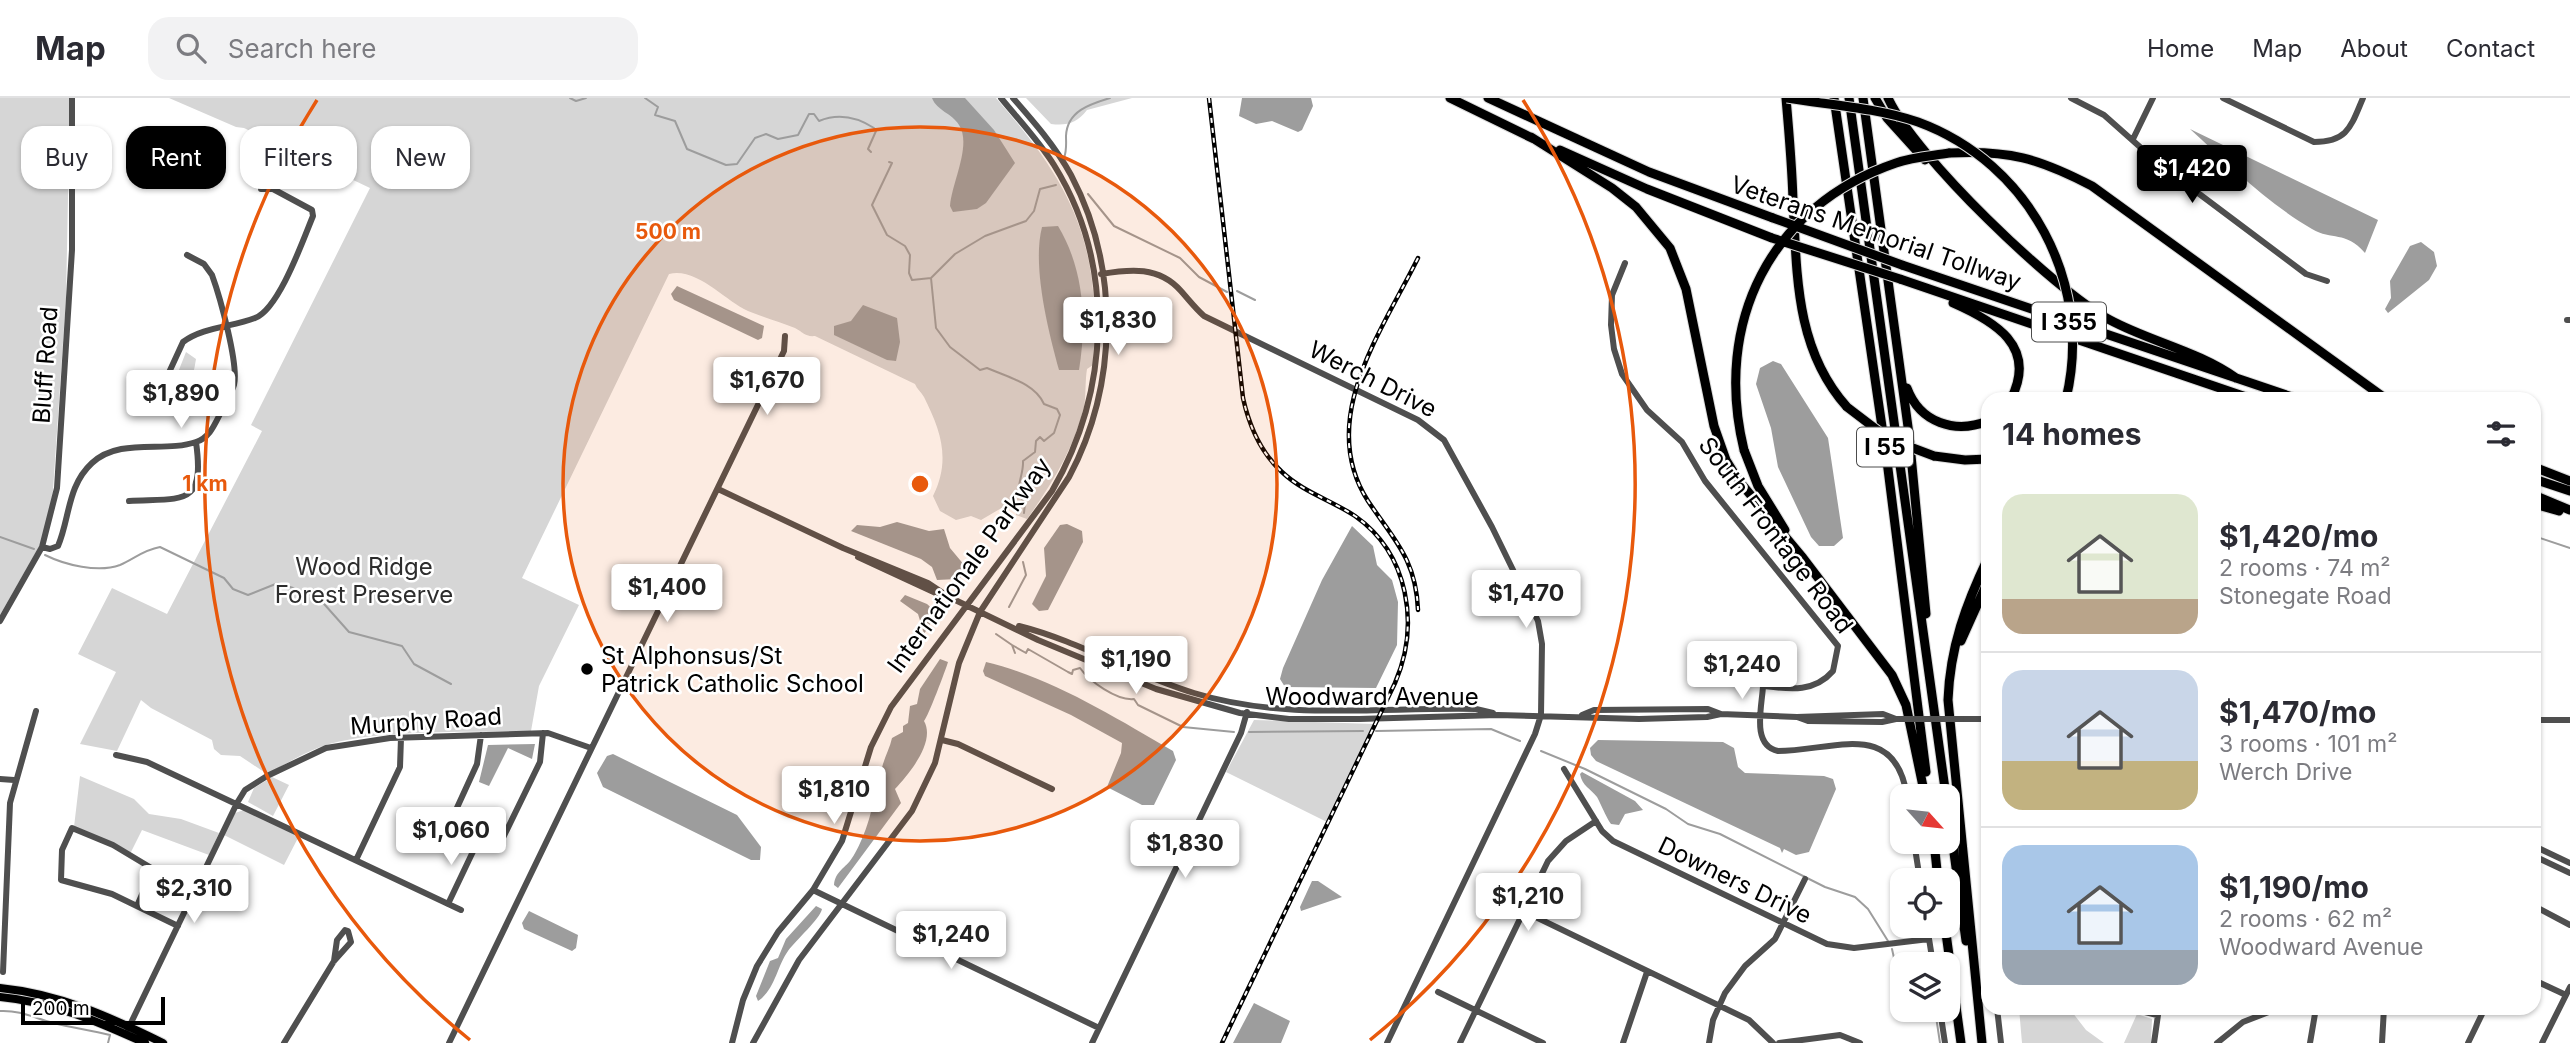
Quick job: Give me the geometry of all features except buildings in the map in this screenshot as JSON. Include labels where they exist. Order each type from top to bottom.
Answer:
[{"type":"highway","name":"Veterans Memorial Tollway","points":[[1450,98],[1647,189],[1772,238],[2231,392]]},
{"type":"highway","name":"Veterans Memorial Tollway","points":[[1488,98],[1649,172],[1902,265],[2277,392]]},
{"type":"highway","points":[[1981,459],[1934,456],[1889,439],[1847,407],[1824,378],[1805,329],[1797,284],[1786,98],[1917,122],[1964,145],[2013,188],[2047,235],[2067,292],[2073,341],[2067,392]]},
{"type":"highway","name":"I 55","points":[[1834,98],[1887,461],[1926,784]]},
{"type":"highway","name":"I 55","points":[[1849,98],[1944,784]]},
{"type":"highway","points":[[1863,98],[1909,434],[1931,689]]},
{"type":"highway","points":[[1875,98],[1905,140],[2035,262],[2096,312],[2125,328],[2219,366],[2236,378]]},
{"type":"highway","points":[[1888,98],[1916,142],[1976,205]]},
{"type":"highway","points":[[1531,137],[1612,188],[1649,219],[1665,241],[1686,289],[1720,447],[1739,481],[1803,558],[1901,691],[1924,784]]},
{"type":"highway","points":[[1803,558],[1758,486],[1744,450],[1735,402],[1737,341],[1756,282],[1773,251],[1820,204],[1850,183],[1895,163],[1949,153],[2005,153],[2048,165],[2091,186],[2376,392]]},
{"type":"highway","points":[[1903,281],[1980,315],[2004,333],[2013,345],[2018,365],[2014,392]]},
{"type":"highway","points":[[1892,313],[1906,386],[1917,407],[1931,419],[1947,426],[1970,427],[1981,423]]},
{"type":"highway","points":[[2541,470],[2570,481]]},
{"type":"highway","points":[[2541,481],[2570,491]]},
{"type":"highway","points":[[2541,498],[2570,512]]},
{"type":"highway","points":[[2541,506],[2570,512]]},
{"type":"highway","points":[[1981,573],[1968,601],[1953,647],[1948,683],[1949,722],[1982,1043]]},
{"type":"highway","points":[[1949,722],[1953,677],[1962,638],[1981,596]]},
{"type":"highway","points":[[1955,854],[1982,1043]]},
{"type":"highway","points":[[1947,938],[1961,1043]]},
{"type":"main road","points":[[0,988],[55,997],[127,1030],[145,1043]]},
{"type":"main road","points":[[0,997],[62,1009],[163,1043]]},
{"type":"street","name":"Bluff Road","points":[[0,621],[42,547],[57,488],[72,248],[72,98]]},
{"type":"street","name":"Internationale Parkway","points":[[732,1043],[743,1000],[757,966],[778,932],[813,890],[847,831],[867,760],[886,715],[1052,491],[1073,452],[1087,411],[1096,372],[1100,274],[1065,184],[1041,144],[1001,98]]},
{"type":"street","name":"Internationale Parkway","points":[[753,1043],[792,970],[912,811],[932,771],[942,740],[959,663],[980,612],[1055,502],[1079,458],[1100,396],[1106,342],[1093,227],[1074,182],[1052,144],[1013,98]]},
{"type":"street","points":[[2071,98],[2104,115],[2158,163],[2306,274],[2327,281]]},
{"type":"street","points":[[2133,139],[2153,98]]},
{"type":"street","points":[[2223,98],[2314,142],[2330,142],[2341,137],[2350,127],[2363,98]]},
{"type":"street","points":[[1065,184],[1074,182]]},
{"type":"street","points":[[160,392],[183,342],[259,317],[272,304],[313,216],[308,207],[273,189]]},
{"type":"street","points":[[42,547],[50,549],[58,546],[69,501],[93,461],[142,446],[196,442],[211,431],[234,385],[235,367],[212,275],[204,264],[187,255]]},
{"type":"street","name":"South Frontage Road","points":[[1625,263],[1612,295],[1614,349],[1622,374],[1647,410],[1682,442],[1705,481],[1838,646],[1833,671],[1816,686],[1806,689],[1763,686],[1762,740],[1773,751],[1860,744],[1883,750],[1900,766],[1904,784]]},
{"type":"street","name":"Werch Drive","points":[[1100,274],[1133,270],[1160,275],[1173,283],[1204,316],[1418,420],[1439,435],[1492,527],[1538,621],[1542,644],[1541,715]]},
{"type":"street","points":[[449,1043],[784,351],[785,336]]},
{"type":"street","points":[[129,501],[180,498],[191,492],[200,473],[196,442]]},
{"type":"street","name":"Woodward Avenue","points":[[718,489],[844,548],[928,583],[949,597],[1010,624],[1038,640],[1156,689],[1248,710],[1313,719],[1582,715],[1594,710],[1708,709],[1721,713],[1797,717],[1808,721],[1981,719]]},
{"type":"street","points":[[1092,1043],[1241,733],[1248,710]]},
{"type":"street","points":[[3,972],[9,817],[14,780],[36,711]]},
{"type":"street","points":[[1387,1043],[1541,715]]},
{"type":"street","points":[[2541,720],[2570,720]]},
{"type":"street","points":[[481,735],[477,764],[450,823],[452,829],[493,847],[500,844],[542,758],[542,733]]},
{"type":"street","name":"Murphy Road","points":[[237,803],[245,790],[267,776],[326,748],[401,738],[542,733],[565,736],[591,748]]},
{"type":"street","points":[[356,860],[400,767],[401,738]]},
{"type":"street","points":[[942,740],[958,744],[1052,789]]},
{"type":"street","points":[[116,755],[147,762],[461,910]]},
{"type":"street","name":"Downers Drive","points":[[1564,769],[1596,821],[1618,845],[1820,942],[1845,947],[1929,939]]},
{"type":"street","points":[[0,779],[14,780]]},
{"type":"street","points":[[127,1030],[237,803]]},
{"type":"street","points":[[1460,1043],[1552,855],[1566,841],[1596,821]]},
{"type":"street","points":[[137,906],[153,869],[113,845],[72,828],[62,850],[61,880],[97,888],[178,926]]},
{"type":"street","points":[[448,904],[478,841]]},
{"type":"street","points":[[2541,849],[2570,863]]},
{"type":"street","points":[[2541,859],[2570,873]]},
{"type":"street","points":[[1709,1043],[1719,1006],[1734,979],[1770,945],[1805,879]]},
{"type":"street","points":[[813,890],[1099,1028]]},
{"type":"street","points":[[2541,910],[2570,925]]},
{"type":"street","points":[[1523,911],[1756,1025],[1773,1043]]},
{"type":"street","points":[[1929,939],[1931,952]]},
{"type":"street","points":[[284,1043],[334,961]]},
{"type":"street","points":[[1623,1043],[1647,972]]},
{"type":"street","points":[[2541,983],[2566,995]]},
{"type":"street","points":[[2542,1043],[2570,987]]},
{"type":"street","points":[[1437,992],[1543,1043]]},
{"type":"street","points":[[1998,1015],[2001,1043]]},
{"type":"street","points":[[2154,1043],[2158,1015]]},
{"type":"street","points":[[2217,1043],[2258,1015]]},
{"type":"street","points":[[2310,1043],[2315,1015]]},
{"type":"street","points":[[2382,1043],[2384,1015]]},
{"type":"street","points":[[2468,1043],[2482,1015]]},
{"type":"street","points":[[1942,1022],[1945,1043]]},
{"type":"street","points":[[1779,1043],[1840,1035],[1860,1043]]},
{"type":"green space","points":[[0,98],[70,98],[69,126],[21,126],[21,189],[68,189],[66,298],[52,505],[40,545],[0,615]]},
{"type":"green space","name":"Wood Ridge Forest Preserve","points":[[169,98],[996,98],[1045,160],[1063,190],[1087,251],[1095,323],[1093,365],[1087,369],[1080,422],[1053,479],[1027,519],[1016,515],[1017,503],[1010,503],[981,520],[971,516],[956,520],[940,511],[933,496],[942,470],[942,446],[930,410],[915,384],[815,336],[806,335],[795,328],[748,311],[690,275],[669,274],[522,578],[579,605],[539,686],[531,731],[394,734],[342,741],[320,747],[267,774],[240,756],[221,755],[214,749],[212,740],[141,700],[117,751],[80,744],[116,672],[78,654],[112,588],[167,614],[262,431],[251,425],[370,188],[357,182],[357,126],[236,127]]},
{"type":"green space","points":[[1026,98],[1132,98],[1087,110],[1075,121],[1057,125],[1051,124]]},
{"type":"green space","points":[[186,352],[196,359],[195,367],[185,396],[172,414],[169,405],[175,395],[173,385]]},
{"type":"green space","points":[[1254,720],[1374,724],[1327,822],[1226,772]]},
{"type":"green space","points":[[80,776],[134,799],[149,814],[181,819],[219,833],[209,855],[142,830],[130,854],[74,827]]},
{"type":"green space","points":[[272,777],[289,785],[273,816],[248,802],[254,788]]},
{"type":"green space","points":[[244,810],[299,836],[284,865],[224,835],[235,813]]},
{"type":"green space","points":[[2020,1015],[2074,1015],[2086,1030],[2104,1043],[2022,1043]]},
{"type":"green space","points":[[2137,1015],[2152,1019],[2151,1043],[2124,1043]]},
{"type":"shaded area","points":[[932,98],[965,98],[994,130],[1015,163],[986,203],[977,209],[953,212],[950,206],[962,153],[962,133],[956,121],[937,106]]},
{"type":"shaded area","points":[[1242,98],[1311,98],[1313,106],[1302,130],[1298,132],[1272,121],[1256,124],[1239,116]]},
{"type":"shaded area","points":[[2190,129],[2378,220],[2365,253],[2345,238],[2319,233],[2295,219],[2248,182]]},
{"type":"shaded area","points":[[1058,226],[1073,260],[1081,296],[1083,333],[1079,370],[1059,370],[1040,279],[1039,243],[1042,227]]},
{"type":"shaded area","points":[[2421,242],[2434,252],[2437,266],[2429,280],[2388,313],[2385,309],[2391,298],[2390,281],[2410,246]]},
{"type":"shaded area","points":[[677,286],[764,326],[762,338],[758,340],[674,300],[671,294]]},
{"type":"shaded area","points":[[863,305],[897,318],[900,342],[896,361],[887,360],[834,335],[834,326],[851,321]]},
{"type":"shaded area","points":[[1773,361],[1781,364],[1828,438],[1843,538],[1834,546],[1819,546],[1811,537],[1778,467],[1771,428],[1756,384],[1760,368]]},
{"type":"shaded area","points":[[897,522],[929,531],[944,529],[950,548],[965,566],[965,575],[957,579],[937,580],[932,567],[921,559],[851,531],[857,525],[880,527]]},
{"type":"shaded area","points":[[1067,524],[1082,531],[1083,542],[1048,610],[1039,611],[1032,604],[1046,576],[1044,548],[1060,525]]},
{"type":"shaded area","points":[[1352,526],[1373,546],[1377,565],[1392,580],[1398,602],[1397,645],[1376,688],[1285,687],[1280,679],[1283,668],[1322,580]]},
{"type":"shaded area","points":[[905,595],[927,604],[937,613],[924,634],[918,614],[900,601]]},
{"type":"shaded area","points":[[940,659],[948,662],[924,721],[927,729],[924,748],[895,789],[901,803],[838,888],[834,885],[836,876],[856,852],[870,816],[873,791],[883,783],[882,766],[892,738],[903,732],[903,726],[908,723],[910,706],[917,704],[920,689]]},
{"type":"shaded area","points":[[986,662],[1059,688],[1173,751],[1176,760],[1154,805],[1142,805],[1107,787],[1121,753],[1122,743],[1071,715],[985,676],[983,671]]},
{"type":"shaded area","points":[[1598,740],[1723,742],[1734,748],[1738,767],[1745,773],[1824,776],[1833,779],[1836,789],[1809,852],[1796,855],[1784,849],[1782,853],[1780,848],[1596,761],[1590,748]]},
{"type":"shaded area","points":[[535,744],[532,759],[508,748],[489,786],[479,782],[488,745]]},
{"type":"shaded area","points":[[613,754],[737,815],[761,847],[760,860],[751,860],[603,787],[597,773],[607,756]]},
{"type":"shaded area","points":[[1582,772],[1635,801],[1643,810],[1625,814],[1619,825],[1611,824],[1597,797],[1583,782],[1580,774]]},
{"type":"shaded area","points":[[1312,881],[1318,881],[1342,897],[1301,911],[1300,907]]},
{"type":"shaded area","points":[[816,906],[822,909],[820,913],[788,951],[768,991],[758,1001],[756,996],[770,961],[778,958],[786,939]]},
{"type":"shaded area","points":[[529,911],[578,935],[576,948],[572,951],[524,929],[522,923]]},
{"type":"shaded area","points":[[1254,1003],[1290,1021],[1281,1043],[1233,1043]]},
{"type":"waterway","points":[[570,98],[576,101],[586,98]]},
{"type":"waterway","points":[[645,98],[658,107],[655,115],[675,121],[687,149],[726,165],[737,164],[755,138],[766,134],[778,139],[798,135],[809,114],[814,114],[819,121],[840,117],[861,121],[874,128],[876,131],[868,149],[871,152]]},
{"type":"waterway","points":[[1064,158],[1070,120],[1088,106],[1110,98]]},
{"type":"waterway","points":[[889,162],[892,163],[872,205],[887,235],[905,246],[910,255],[909,273],[912,280],[931,278],[955,254],[985,236],[1026,221],[1034,211],[1040,189],[1056,185]]},
{"type":"waterway","points":[[1088,194],[1114,226],[1180,258],[1199,277],[1227,292]]},
{"type":"waterway","points":[[931,278],[936,328],[950,347],[980,370],[987,368],[1027,386],[1044,404],[1057,409],[1060,415],[1054,433],[1044,441],[1040,437],[1036,441],[1035,452],[1023,461],[1019,493],[1025,503],[1024,513]]},
{"type":"waterway","points":[[1237,291],[1255,300]]},
{"type":"waterway","points":[[0,537],[34,549]]},
{"type":"waterway","points":[[2541,538],[2570,548]]},
{"type":"waterway","points":[[45,555],[72,565],[102,568],[120,565],[160,547],[224,578],[233,589],[248,595],[278,583],[317,596],[349,632],[402,646],[414,664],[451,684]]},
{"type":"waterway","points":[[1009,607],[1026,575],[1023,562]]},
{"type":"waterway","points":[[996,634],[1012,645],[1015,653]]},
{"type":"waterway","points":[[1012,645],[1026,653],[1028,649],[1072,674],[1073,670],[1080,668],[1104,689],[1120,697],[1134,699],[1138,705],[1183,727],[1234,732]]},
{"type":"waterway","points":[[1376,731],[1491,729],[1520,741]]},
{"type":"waterway","points":[[1249,732],[1363,731]]},
{"type":"waterway","points":[[1541,751],[1585,769],[1666,809],[1688,824],[1720,834],[1825,887],[1855,897],[1868,909],[1888,941]]},
{"type":"waterway","points":[[0,1011],[21,1013],[110,1035],[108,1043]]},
{"type":"waterway","points":[[1937,1022],[1940,1043]]},
{"type":"railway","points":[[1209,98],[1243,398],[1252,428],[1267,456],[1282,472],[1299,485],[1346,510],[1373,532],[1388,550],[1398,570],[1408,615],[1403,661],[1395,683],[1222,1043]]},
{"type":"railway","points":[[1418,258],[1360,376],[1351,408],[1349,439],[1354,470],[1368,501],[1408,563],[1418,610]]},
{"type":"place","name":"St Alphonsus/St Patrick Catholic School","points":[[587,669]]}]
